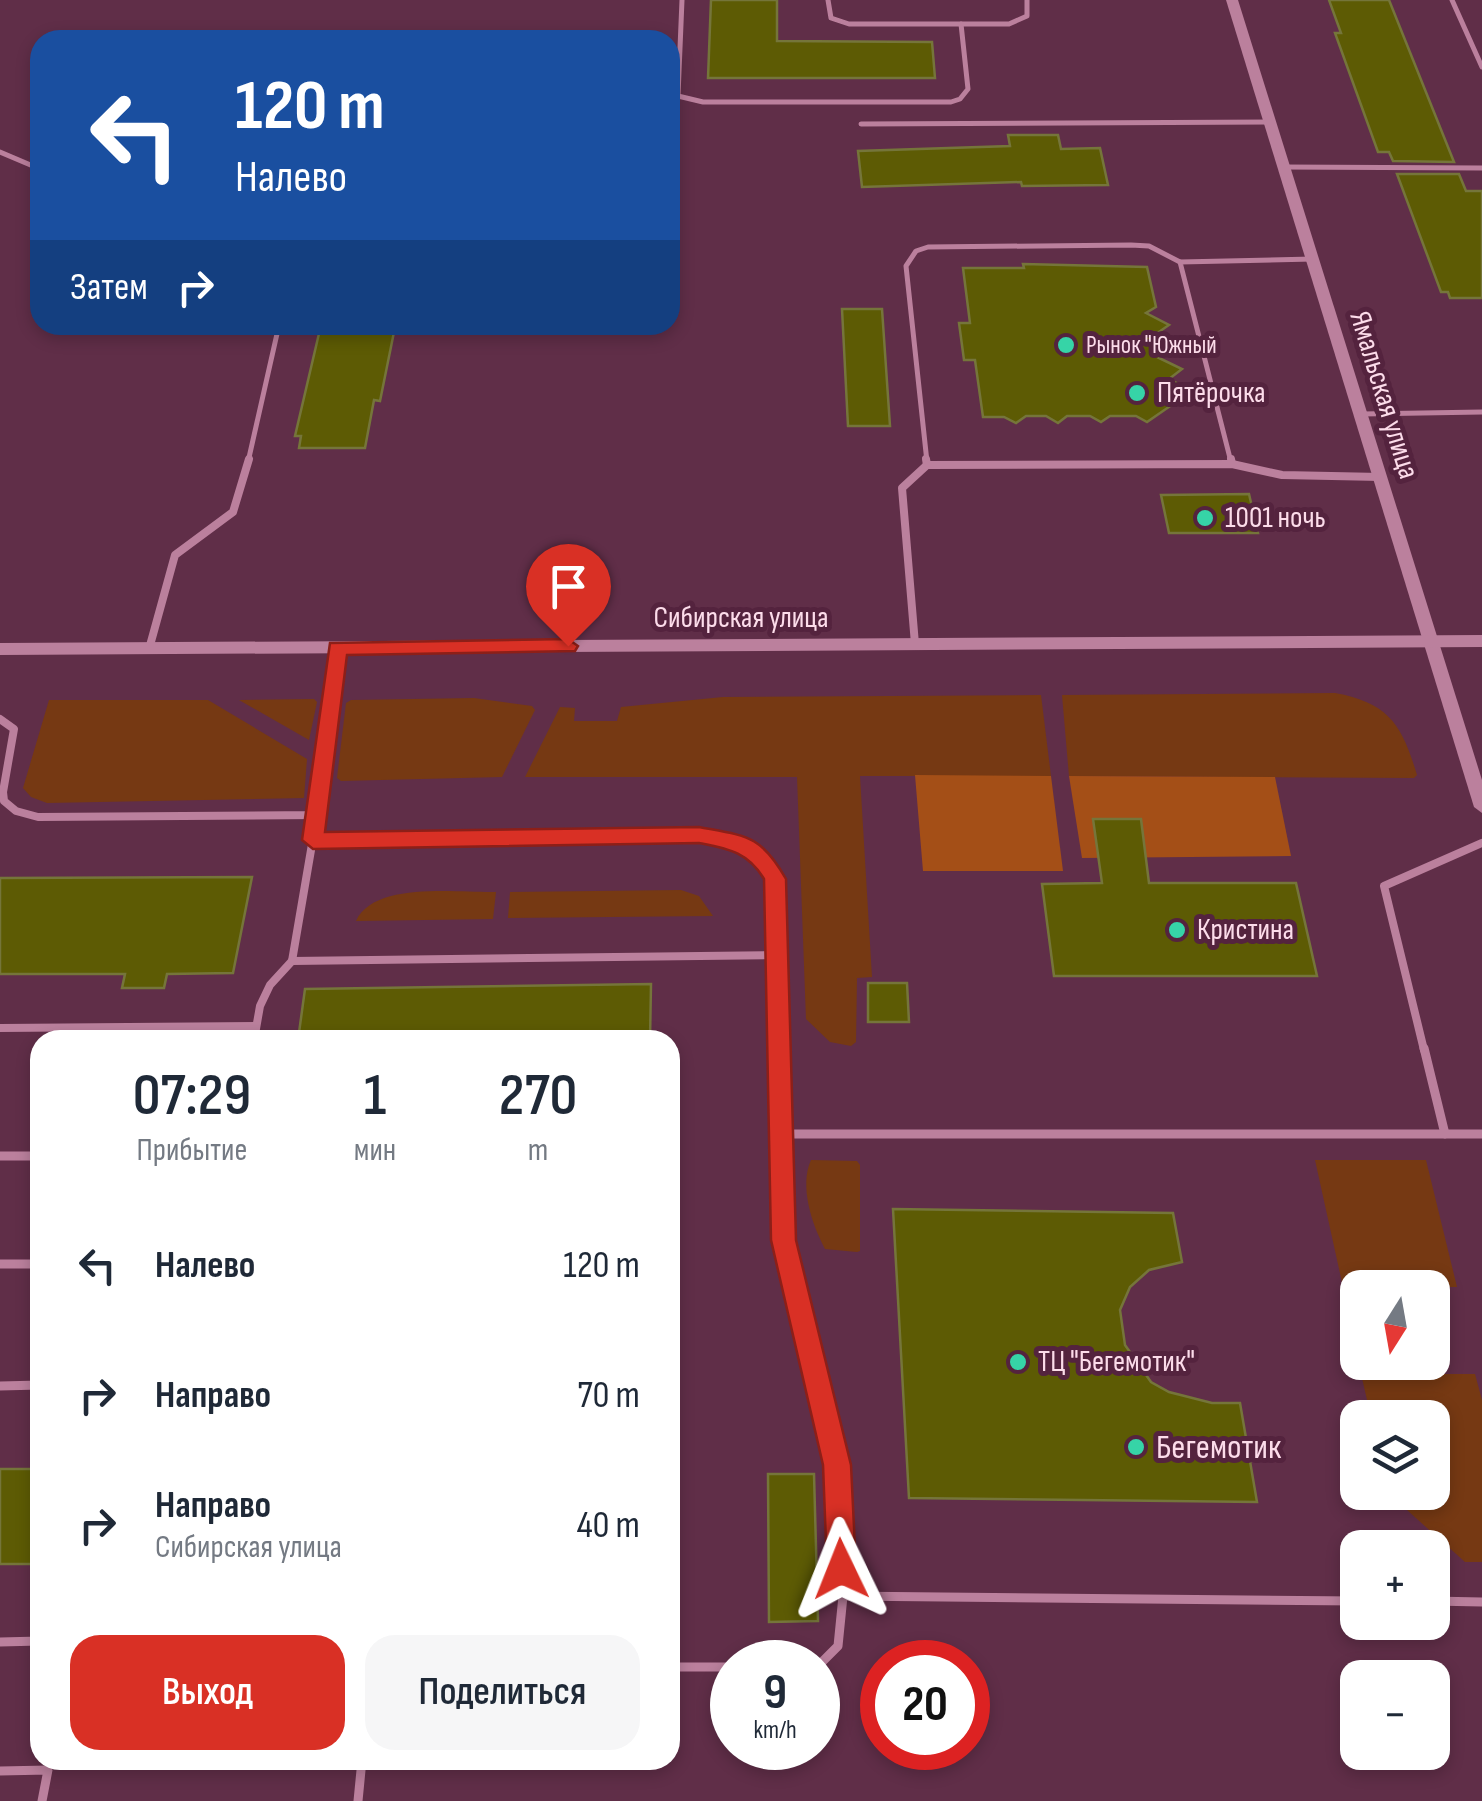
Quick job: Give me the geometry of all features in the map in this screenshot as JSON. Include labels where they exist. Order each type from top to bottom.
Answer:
[{"type":"main road","name":"Сибирская улица","points":[[0,650],[1482,642]]},
{"type":"street","name":"Ямальская улица","points":[[1232,0],[1482,806]]},
{"type":"lane","points":[[680,30],[682,0]]},
{"type":"lane","points":[[828,0],[828,14],[839,22],[961,24],[1018,22],[1029,10],[1027,0]]},
{"type":"lane","points":[[1452,0],[1482,67]]},
{"type":"lane","points":[[680,97],[703,102],[951,102],[960,99],[968,89],[961,24]]},
{"type":"lane","points":[[861,124],[1270,122]]},
{"type":"lane","points":[[0,152],[30,165]]},
{"type":"lane","points":[[1284,167],[1482,168]]},
{"type":"lane","points":[[927,465],[906,266],[916,250],[1131,245],[1149,246],[1180,262],[1313,259]]},
{"type":"lane","points":[[1180,262],[1232,464]]},
{"type":"lane","points":[[149,649],[174,555],[233,512],[240,500],[277,335]]},
{"type":"lane","points":[[1361,414],[1482,412]]},
{"type":"lane","points":[[915,644],[902,488],[927,465],[1232,464],[1269,474],[1381,476]]},
{"type":"lane","points":[[255,1030],[270,985],[292,961],[313,840],[337,648]]},
{"type":"lane","points":[[0,718],[14,729],[16,741],[2,790],[4,801],[16,812],[38,817],[316,815]]},
{"type":"lane","points":[[313,840],[699,835],[736,842],[760,853],[775,879],[784,1240],[837,1465],[840,1642]]},
{"type":"lane","points":[[1444,1134],[1384,886],[1482,843]]},
{"type":"lane","points":[[292,961],[778,955]]},
{"type":"lane","points":[[0,1028],[256,1026]]},
{"type":"lane","points":[[781,1134],[1482,1134]]},
{"type":"lane","points":[[0,1156],[30,1156]]},
{"type":"lane","points":[[0,1264],[30,1264]]},
{"type":"lane","points":[[0,1386],[30,1385]]},
{"type":"lane","points":[[842,1596],[1340,1601]]},
{"type":"lane","points":[[1450,1602],[1482,1602]]},
{"type":"lane","points":[[0,1642],[30,1642]]},
{"type":"lane","points":[[680,1667],[710,1667]]},
{"type":"lane","points":[[0,1771],[30,1767]]},
{"type":"lane","points":[[42,1801],[50,1770]]},
{"type":"lane","points":[[358,1801],[361,1770]]},
{"type":"shaded area","points":[[1335,693],[1369,703],[1391,719],[1406,743],[1417,775],[1414,778],[1069,776],[1062,695]]},
{"type":"shaded area","points":[[1041,695],[1051,776],[860,776],[872,977],[857,978],[856,1042],[851,1046],[830,1042],[806,1019],[797,777],[525,777],[560,707],[575,708],[574,721],[617,721],[621,707],[723,697]]},
{"type":"shaded area","points":[[474,698],[532,706],[535,710],[502,777],[341,781],[337,778],[346,703],[351,700]]},
{"type":"shaded area","points":[[49,700],[208,700],[307,759],[304,798],[47,803],[31,797],[23,788]]},
{"type":"shaded area","points":[[239,700],[317,702],[309,740]]},
{"type":"shaded area","points":[[915,775],[1051,776],[1063,871],[923,871]]},
{"type":"shaded area","points":[[1069,776],[1275,777],[1291,856],[1082,858]]},
{"type":"shaded area","points":[[681,890],[699,896],[713,916],[508,918],[510,892]]},
{"type":"shaded area","points":[[496,892],[493,919],[356,921],[366,908],[398,895]]},
{"type":"shaded area","points":[[811,1160],[857,1161],[860,1165],[860,1251],[825,1249],[807,1193]]},
{"type":"shaded area","points":[[1315,1160],[1426,1160],[1457,1287],[1450,1287],[1450,1270],[1340,1270],[1340,1273]]},
{"type":"shaded area","points":[[1450,1374],[1475,1374],[1482,1400],[1482,1562],[1465,1562],[1450,1549],[1450,1530],[1429,1530],[1407,1510],[1450,1510],[1450,1400],[1367,1400],[1362,1380],[1450,1380]]},
{"type":"building","points":[[711,0],[777,0],[777,41],[932,42],[935,78],[708,78]]},
{"type":"building","points":[[1329,0],[1389,0],[1454,162],[1393,161],[1389,152],[1378,152],[1335,33],[1341,33]]},
{"type":"building","points":[[1008,135],[1058,135],[1061,149],[1100,148],[1108,185],[1022,186],[1021,182],[862,187],[858,151],[1010,146]]},
{"type":"building","points":[[1397,174],[1459,174],[1466,191],[1482,191],[1482,298],[1450,298],[1448,292],[1441,292]]},
{"type":"building","name":"Рынок \"Южный","points":[[1023,264],[1147,267],[1156,307],[1146,313],[1169,325],[1153,336],[1175,347],[1159,358],[1182,369],[1169,379],[1192,391],[1147,422],[1136,416],[1110,416],[1101,422],[1090,416],[1067,416],[1058,423],[1046,416],[1026,416],[1016,423],[1004,417],[983,417],[975,360],[964,360],[959,323],[970,323],[963,268],[1024,268]]},
{"type":"building","points":[[842,309],[882,309],[890,426],[848,426]]},
{"type":"building","points":[[319,335],[393,335],[380,401],[374,400],[365,448],[299,448],[301,436],[295,436]]},
{"type":"building","points":[[1249,494],[1258,533],[1169,533],[1161,495]]},
{"type":"building","name":"Кристина","points":[[1093,819],[1141,819],[1149,883],[1296,883],[1317,976],[1054,976],[1042,884],[1102,883]]},
{"type":"building","points":[[252,877],[233,973],[167,974],[164,988],[122,988],[125,974],[0,974],[0,878]]},
{"type":"building","points":[[868,983],[907,983],[909,1022],[868,1022]]},
{"type":"building","points":[[651,984],[650,1030],[299,1030],[305,989]]},
{"type":"building","name":"ТЦ \"Бегемотик\"","points":[[893,1209],[1173,1213],[1182,1262],[1149,1270],[1130,1287],[1120,1310],[1125,1345],[1151,1382],[1169,1392],[1212,1403],[1240,1403],[1257,1502],[909,1498]]},
{"type":"building","points":[[0,1469],[30,1469],[30,1564],[0,1564]]},
{"type":"building","points":[[768,1474],[814,1474],[818,1621],[769,1622]]},
{"type":"place","name":"Рынок \"Южный","points":[[1066,345]]},
{"type":"place","name":"Пятёрочка","points":[[1137,393]]},
{"type":"place","name":"1001 ночь","points":[[1205,518]]},
{"type":"place","name":"Кристина","points":[[1177,930]]},
{"type":"place","name":"ТЦ \"Бегемотик\"","points":[[1018,1362]]},
{"type":"place","name":"Бегемотик","points":[[1136,1447]]},
{"type":"route","points":[[568,646],[337,648],[313,840],[699,835],[736,842],[760,853],[775,879],[784,1240],[837,1465],[841,1569]]}]
